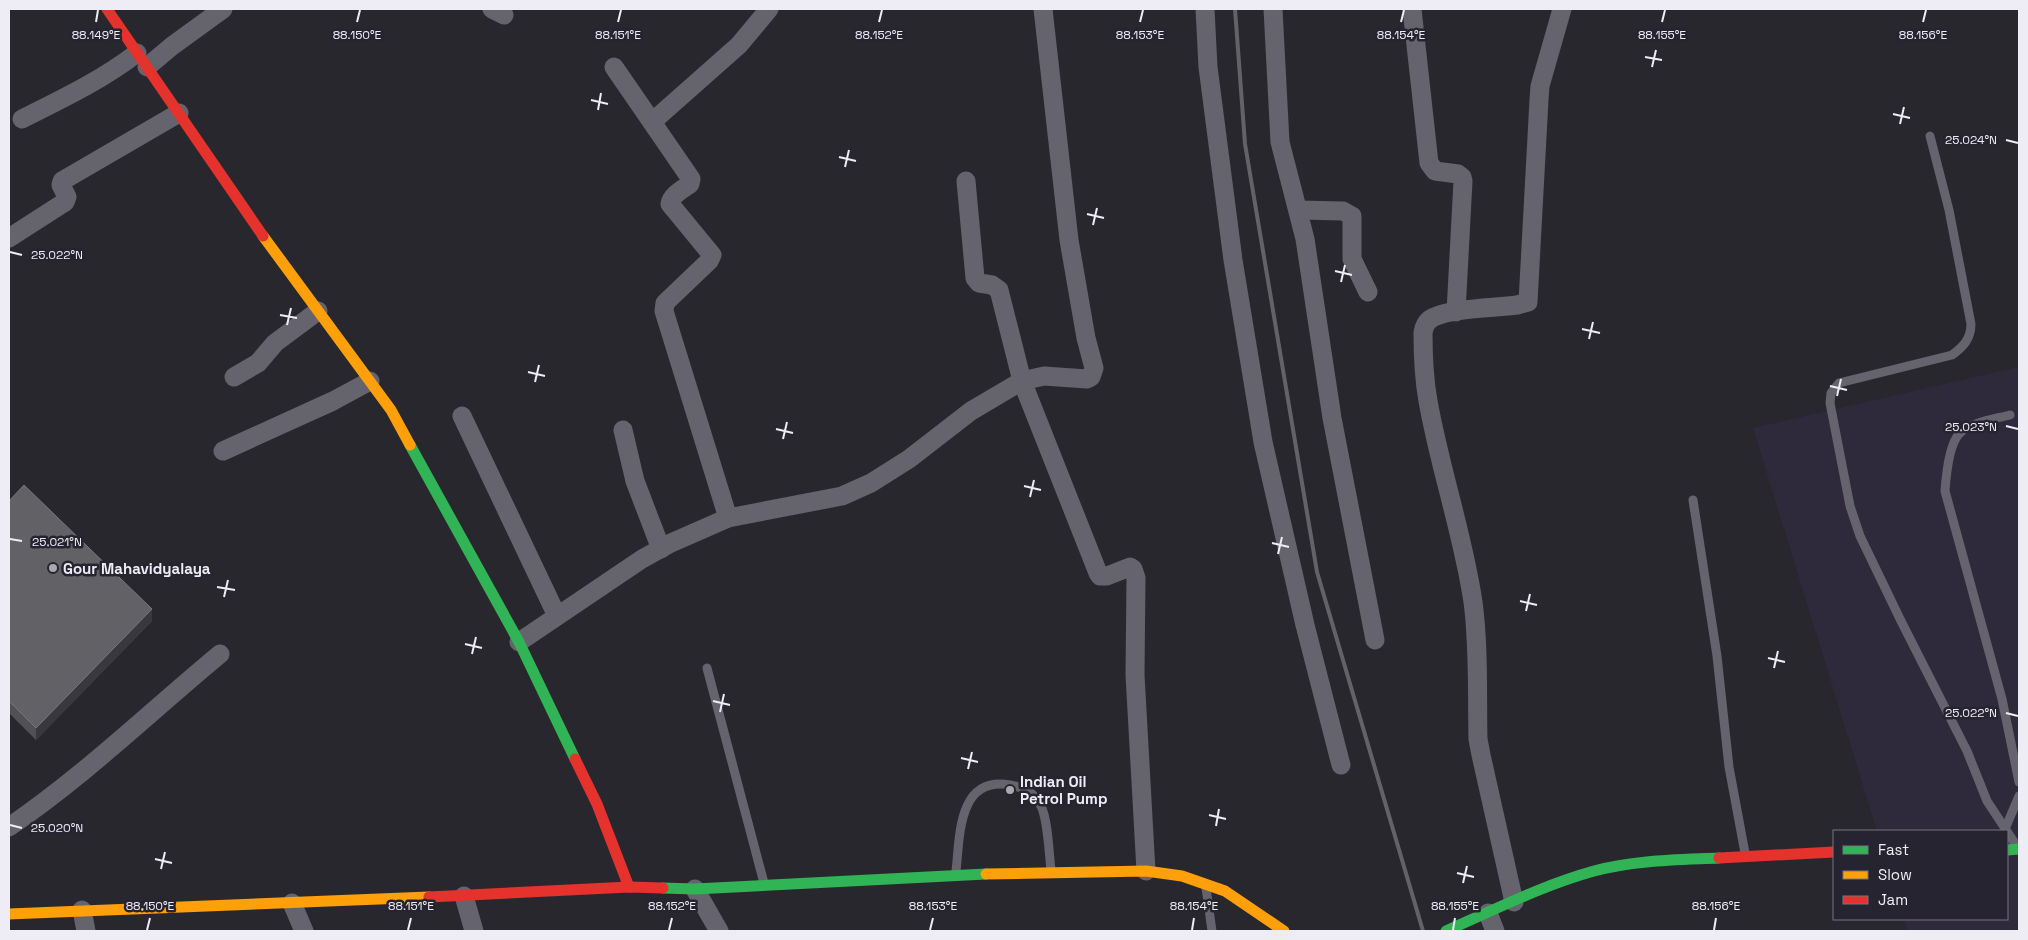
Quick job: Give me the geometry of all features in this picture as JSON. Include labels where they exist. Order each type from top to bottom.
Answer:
[{"type":"main road","points":[[107,9],[238,201],[370,381],[410,444],[519,642],[597,804],[629,887]]},
{"type":"main road","points":[[1446,931],[1544,888],[1594,870],[1632,863],[1833,852]]},
{"type":"main road","points":[[9,914],[464,896],[629,887],[695,890],[955,876],[1146,871],[1182,876],[1206,883],[1224,891],[1284,931]]},
{"type":"street","points":[[22,119],[116,69],[142,60],[172,46],[223,9]]},
{"type":"street","points":[[652,122],[739,45],[769,9]]},
{"type":"street","points":[[519,642],[642,558],[661,548],[728,518],[833,498],[864,486],[888,473],[971,411],[1022,382],[1044,376],[1087,379],[1091,377],[1094,368],[1086,338],[1069,240],[1043,9]]},
{"type":"street","points":[[1205,9],[1208,67],[1233,260],[1263,442],[1305,625],[1341,765]]},
{"type":"street","points":[[1273,9],[1277,55],[1280,142],[1305,239],[1332,418],[1375,640]]},
{"type":"street","points":[[1412,9],[1429,163],[1435,171],[1458,174],[1462,177],[1463,181],[1456,312]]},
{"type":"street","points":[[1514,902],[1478,739],[1476,623],[1473,601],[1455,510],[1436,442],[1427,392],[1423,343],[1424,328],[1432,318],[1456,312],[1528,302],[1540,93],[1562,9]]},
{"type":"street","points":[[614,67],[692,179],[690,184],[671,200],[671,207],[712,255],[709,261],[665,303],[664,311],[728,518]]},
{"type":"street","points":[[9,238],[65,202],[67,197],[61,185],[62,181],[179,113]]},
{"type":"street","points":[[966,181],[974,278],[980,283],[992,285],[999,290],[1022,382],[1098,573],[1102,576],[1107,576],[1130,568],[1133,569],[1136,578],[1135,675],[1146,871]]},
{"type":"street","points":[[1299,210],[1342,211],[1352,216],[1352,259],[1368,292]]},
{"type":"street","points":[[234,377],[258,363],[275,342],[318,311]]},
{"type":"street","points":[[223,451],[370,381]]},
{"type":"street","points":[[462,416],[558,616]]},
{"type":"street","points":[[623,430],[635,481],[661,548]]},
{"type":"street","points":[[9,827],[82,772],[220,654]]},
{"type":"street","points":[[695,890],[719,931]]},
{"type":"street","points":[[464,896],[474,931]]},
{"type":"street","points":[[292,903],[304,931]]},
{"type":"street","points":[[82,910],[86,931]]},
{"type":"street","points":[[1488,912],[1495,931]]},
{"type":"lane","points":[[1930,136],[1949,210],[1971,332],[1962,348],[1952,355],[1838,383],[1832,393],[1830,403],[1850,506],[1857,528],[1901,621],[1967,751],[1987,801],[2005,829]]},
{"type":"lane","points":[[2010,415],[1973,426],[1958,435],[1952,449],[1945,491],[2002,699],[2019,782]]},
{"type":"lane","points":[[1693,500],[1717,656],[1729,767],[1745,856]]},
{"type":"lane","points":[[707,668],[765,886]]},
{"type":"lane","points":[[955,876],[963,815],[968,802],[975,792],[986,786],[1007,784],[1022,787],[1034,796],[1042,806],[1052,873]]},
{"type":"lane","points":[[2005,829],[2019,796]]},
{"type":"lane","points":[[2008,834],[2019,850]]},
{"type":"lane","points":[[1206,883],[1212,931]]},
{"type":"shaded area","points":[[2019,367],[2019,931],[1908,931],[1904,920],[2008,920],[2008,830],[1877,830],[1753,428]]},
{"type":"building","name":"Gour Mahavidyalaya","points":[[24,485],[152,609],[36,728],[9,701],[9,501]]},
{"type":"railway","points":[[1235,9],[1245,144],[1317,572],[1423,931]]},
{"type":"traffic: fast","points":[[410,445],[519,642],[575,759]]},
{"type":"traffic: fast","points":[[2008,850],[2019,849]]},
{"type":"traffic: fast","points":[[1446,931],[1500,906],[1594,871],[1640,863],[1719,858]]},
{"type":"traffic: fast","points":[[663,888],[695,889],[986,874]]},
{"type":"traffic: slow","points":[[263,236],[391,410],[410,445]]},
{"type":"traffic: slow","points":[[986,874],[1146,871],[1182,876],[1225,891],[1284,931]]},
{"type":"traffic: slow","points":[[9,914],[429,897]]},
{"type":"traffic: jam","points":[[107,9],[263,236]]},
{"type":"traffic: jam","points":[[575,759],[597,804],[629,887]]},
{"type":"traffic: jam","points":[[1719,858],[1833,852]]},
{"type":"traffic: jam","points":[[429,897],[629,887],[663,888]]},
{"type":"place","name":"Gour Mahavidyalaya","points":[[53,568]]},
{"type":"place","name":"Indian Oil Petrol Pump","points":[[1010,790]]}]
